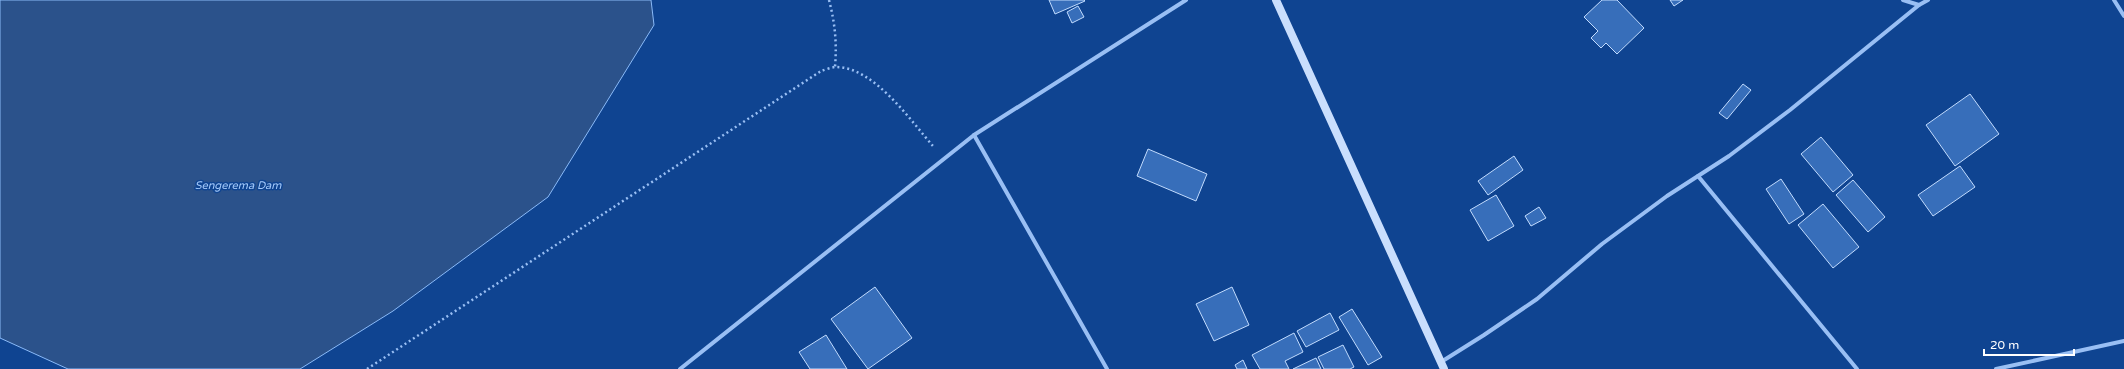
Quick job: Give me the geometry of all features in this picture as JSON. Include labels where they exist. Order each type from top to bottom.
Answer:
[{"type":"street","points":[[680,369],[974,135],[1186,0]]},
{"type":"street","points":[[1276,0],[1442,365],[1537,299],[1607,241],[1667,196],[1729,156],[1790,110],[1919,5],[1928,0]]},
{"type":"street","points":[[1903,0],[1919,5]]},
{"type":"street","points":[[2114,0],[2124,16]]},
{"type":"street","points":[[974,135],[1107,369]]},
{"type":"street","points":[[1698,176],[1857,369]]},
{"type":"street","points":[[1996,369],[2124,341]]},
{"type":"path","points":[[829,0],[835,22],[837,40],[835,67]]},
{"type":"path","points":[[367,369],[821,71],[835,67],[867,76],[891,98],[944,159]]},
{"type":"water","name":"Sengerema Dam","points":[[0,0],[651,0],[654,25],[548,197],[393,311],[300,369],[68,369],[0,338]]},
{"type":"building","points":[[1049,0],[1084,0],[1085,1],[1055,14]]},
{"type":"building","points":[[1602,0],[1617,0],[1644,28],[1617,54],[1606,43],[1601,48],[1591,38],[1598,31],[1584,17]]},
{"type":"building","points":[[1670,0],[1683,0],[1674,6]]},
{"type":"building","points":[[1078,6],[1084,17],[1072,23],[1067,12]]},
{"type":"building","points":[[1743,84],[1751,90],[1727,119],[1719,113]]},
{"type":"building","points":[[1970,94],[1999,134],[1955,166],[1926,125]]},
{"type":"building","points":[[1821,137],[1853,175],[1833,192],[1801,154]]},
{"type":"building","points":[[1148,149],[1207,174],[1196,201],[1137,176]]},
{"type":"building","points":[[1514,156],[1523,170],[1488,195],[1478,181]]},
{"type":"building","points":[[1960,166],[1975,187],[1933,216],[1918,195]]},
{"type":"building","points":[[1781,179],[1804,214],[1789,224],[1766,189]]},
{"type":"building","points":[[1853,180],[1885,217],[1868,232],[1836,195]]},
{"type":"building","points":[[1496,195],[1514,226],[1488,241],[1470,210]]},
{"type":"building","points":[[1823,204],[1859,247],[1833,268],[1798,225]]},
{"type":"building","points":[[1539,207],[1546,218],[1531,226],[1525,216]]},
{"type":"building","points":[[875,287],[912,338],[868,369],[831,319]]},
{"type":"building","points":[[1232,287],[1249,325],[1214,341],[1196,304]]},
{"type":"building","points":[[1352,309],[1382,357],[1368,365],[1339,317]]},
{"type":"building","points":[[1330,313],[1339,330],[1306,347],[1297,331]]},
{"type":"building","points":[[1294,333],[1303,352],[1285,361],[1289,369],[1260,369],[1252,355]]},
{"type":"building","points":[[826,335],[847,369],[810,369],[799,352]]},
{"type":"building","points":[[1343,345],[1354,367],[1350,369],[1324,369],[1318,357]]},
{"type":"building","points":[[1316,358],[1321,369],[1293,369]]},
{"type":"building","points":[[1243,360],[1247,369],[1237,369],[1235,365]]}]
